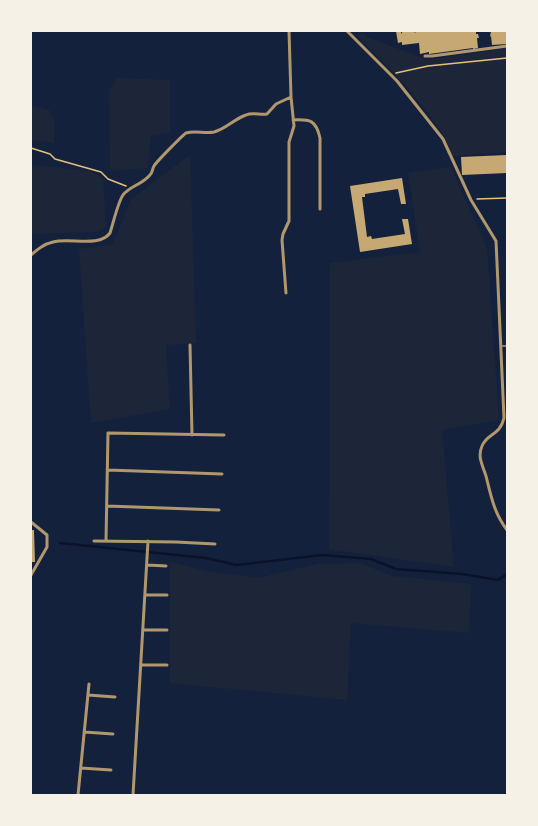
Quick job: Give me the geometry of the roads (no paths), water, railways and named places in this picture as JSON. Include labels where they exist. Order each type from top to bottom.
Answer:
[{"type":"street","points":[[286,293],[282,240],[289,221],[289,142],[294,126],[288,31]]},
{"type":"street","points":[[347,31],[397,81],[443,139],[471,200],[496,241],[504,418],[502,426],[486,440],[482,445],[480,453],[491,499],[502,524],[507,530]]},
{"type":"street","points":[[425,56],[507,46]]},
{"type":"street","points":[[31,255],[44,245],[54,241],[97,240],[107,238],[122,197],[129,188],[142,184],[151,175],[154,166],[180,138],[186,134],[215,131],[224,128],[245,115],[267,114],[276,104],[291,97]]},
{"type":"street","points":[[293,120],[308,120],[313,122],[318,130],[320,138],[320,209]]},
{"type":"street","points":[[190,345],[192,435]]},
{"type":"street","points":[[106,541],[108,433],[224,435]]},
{"type":"street","points":[[108,470],[222,474]]},
{"type":"street","points":[[107,506],[218,510]]},
{"type":"street","points":[[31,522],[47,535],[47,547],[31,575]]},
{"type":"street","points":[[94,540],[215,544]]},
{"type":"street","points":[[133,795],[148,565],[148,541]]},
{"type":"street","points":[[148,565],[166,566]]},
{"type":"street","points":[[146,595],[167,595]]},
{"type":"street","points":[[143,630],[167,630]]},
{"type":"street","points":[[141,665],[167,665]]},
{"type":"street","points":[[78,795],[89,684]]},
{"type":"street","points":[[88,695],[115,697]]},
{"type":"street","points":[[84,732],[113,734]]},
{"type":"street","points":[[81,768],[111,770]]},
{"type":"lane","points":[[500,346],[507,346]]},
{"type":"waterway","points":[[60,543],[206,558],[236,565],[322,555],[371,559],[396,569],[462,574],[498,580],[507,574]]}]
